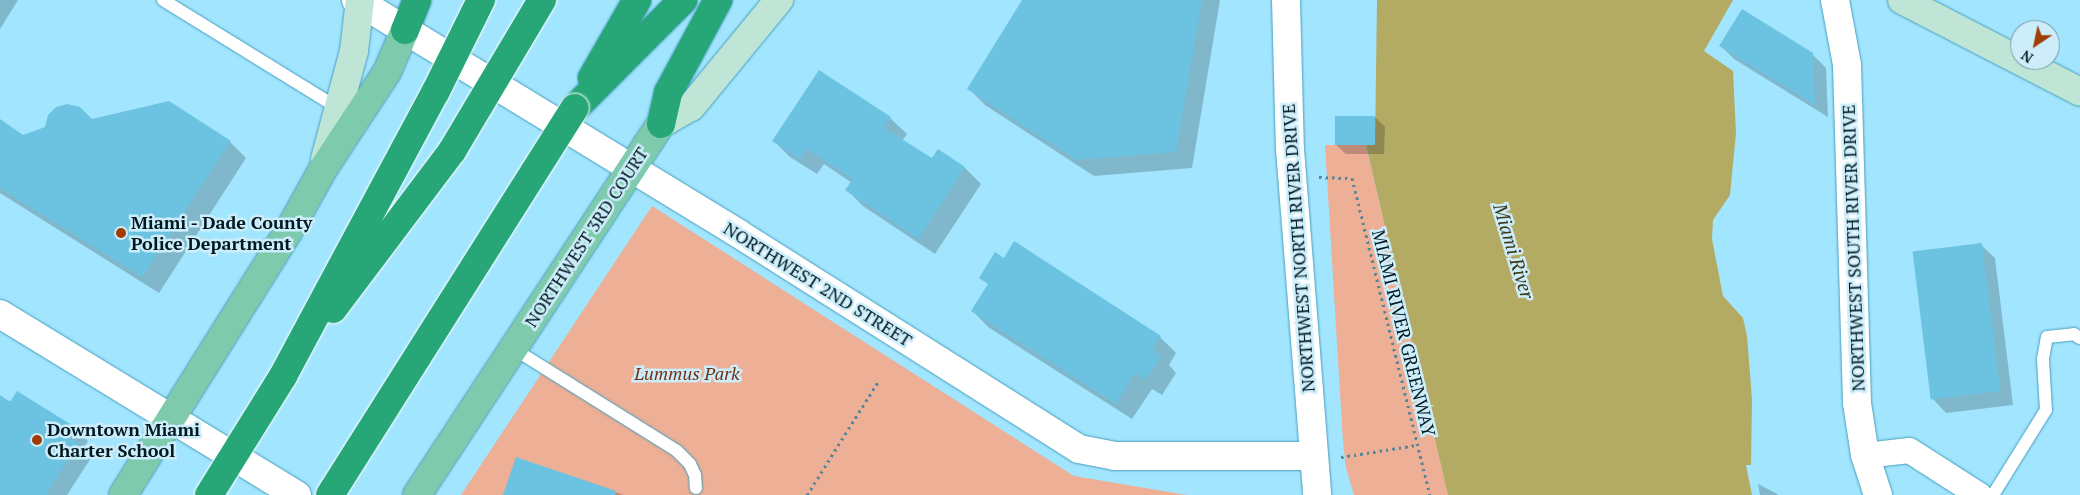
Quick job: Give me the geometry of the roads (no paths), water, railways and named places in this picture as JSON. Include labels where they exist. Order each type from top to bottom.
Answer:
[{"type":"highway","points":[[405,30],[417,0]]},
{"type":"highway","points":[[209,495],[283,376],[436,91],[481,0]]},
{"type":"highway","points":[[283,376],[452,151],[542,0]]},
{"type":"highway","points":[[330,495],[575,108],[637,0]]},
{"type":"highway","points":[[575,108],[683,0]]},
{"type":"highway","points":[[661,124],[668,93],[718,0]]},
{"type":"main road","name":"NORTHWEST 3RD COURT","points":[[417,495],[661,124],[690,107],[779,0]]},
{"type":"main road","points":[[1902,0],[2080,92]]},
{"type":"main road","points":[[323,169],[354,51],[358,1]]},
{"type":"main road","points":[[122,495],[288,232],[323,169],[387,72],[405,30]]},
{"type":"street","name":"NORTHWEST NORTH RIVER DRIVE","points":[[1286,0],[1290,149],[1312,456],[1317,495]]},
{"type":"street","name":"NORTHWEST SOUTH RIVER DRIVE","points":[[1835,0],[1847,65],[1853,348],[1859,420],[1865,454],[1878,495]]},
{"type":"street","name":"NORTHWEST 2ND STREET","points":[[358,1],[631,168],[1079,449],[1115,456],[1312,456]]},
{"type":"street","points":[[0,314],[297,495]]},
{"type":"street","points":[[1865,454],[1909,450],[1979,495]]},
{"type":"lane","points":[[163,0],[340,110]]},
{"type":"lane","points":[[1993,495],[2046,410],[2043,359],[2047,338],[2074,334],[2080,338]]},
{"type":"lane","points":[[514,349],[677,451],[690,464],[695,475],[696,488]]},
{"type":"water","name":"Miami River","points":[[1377,0],[1733,0],[1704,51],[1733,71],[1736,133],[1730,195],[1713,220],[1712,239],[1723,296],[1743,318],[1747,336],[1752,399],[1751,465],[1746,465],[1752,495],[1448,495],[1366,145],[1375,145]]},
{"type":"place","name":"Miami - Dade County Police Department","points":[[121,233]]},
{"type":"place","name":"Downtown Miami Charter School","points":[[37,440]]},
{"type":"park label","name":"Lummus Park","points":[[687,373]]}]
